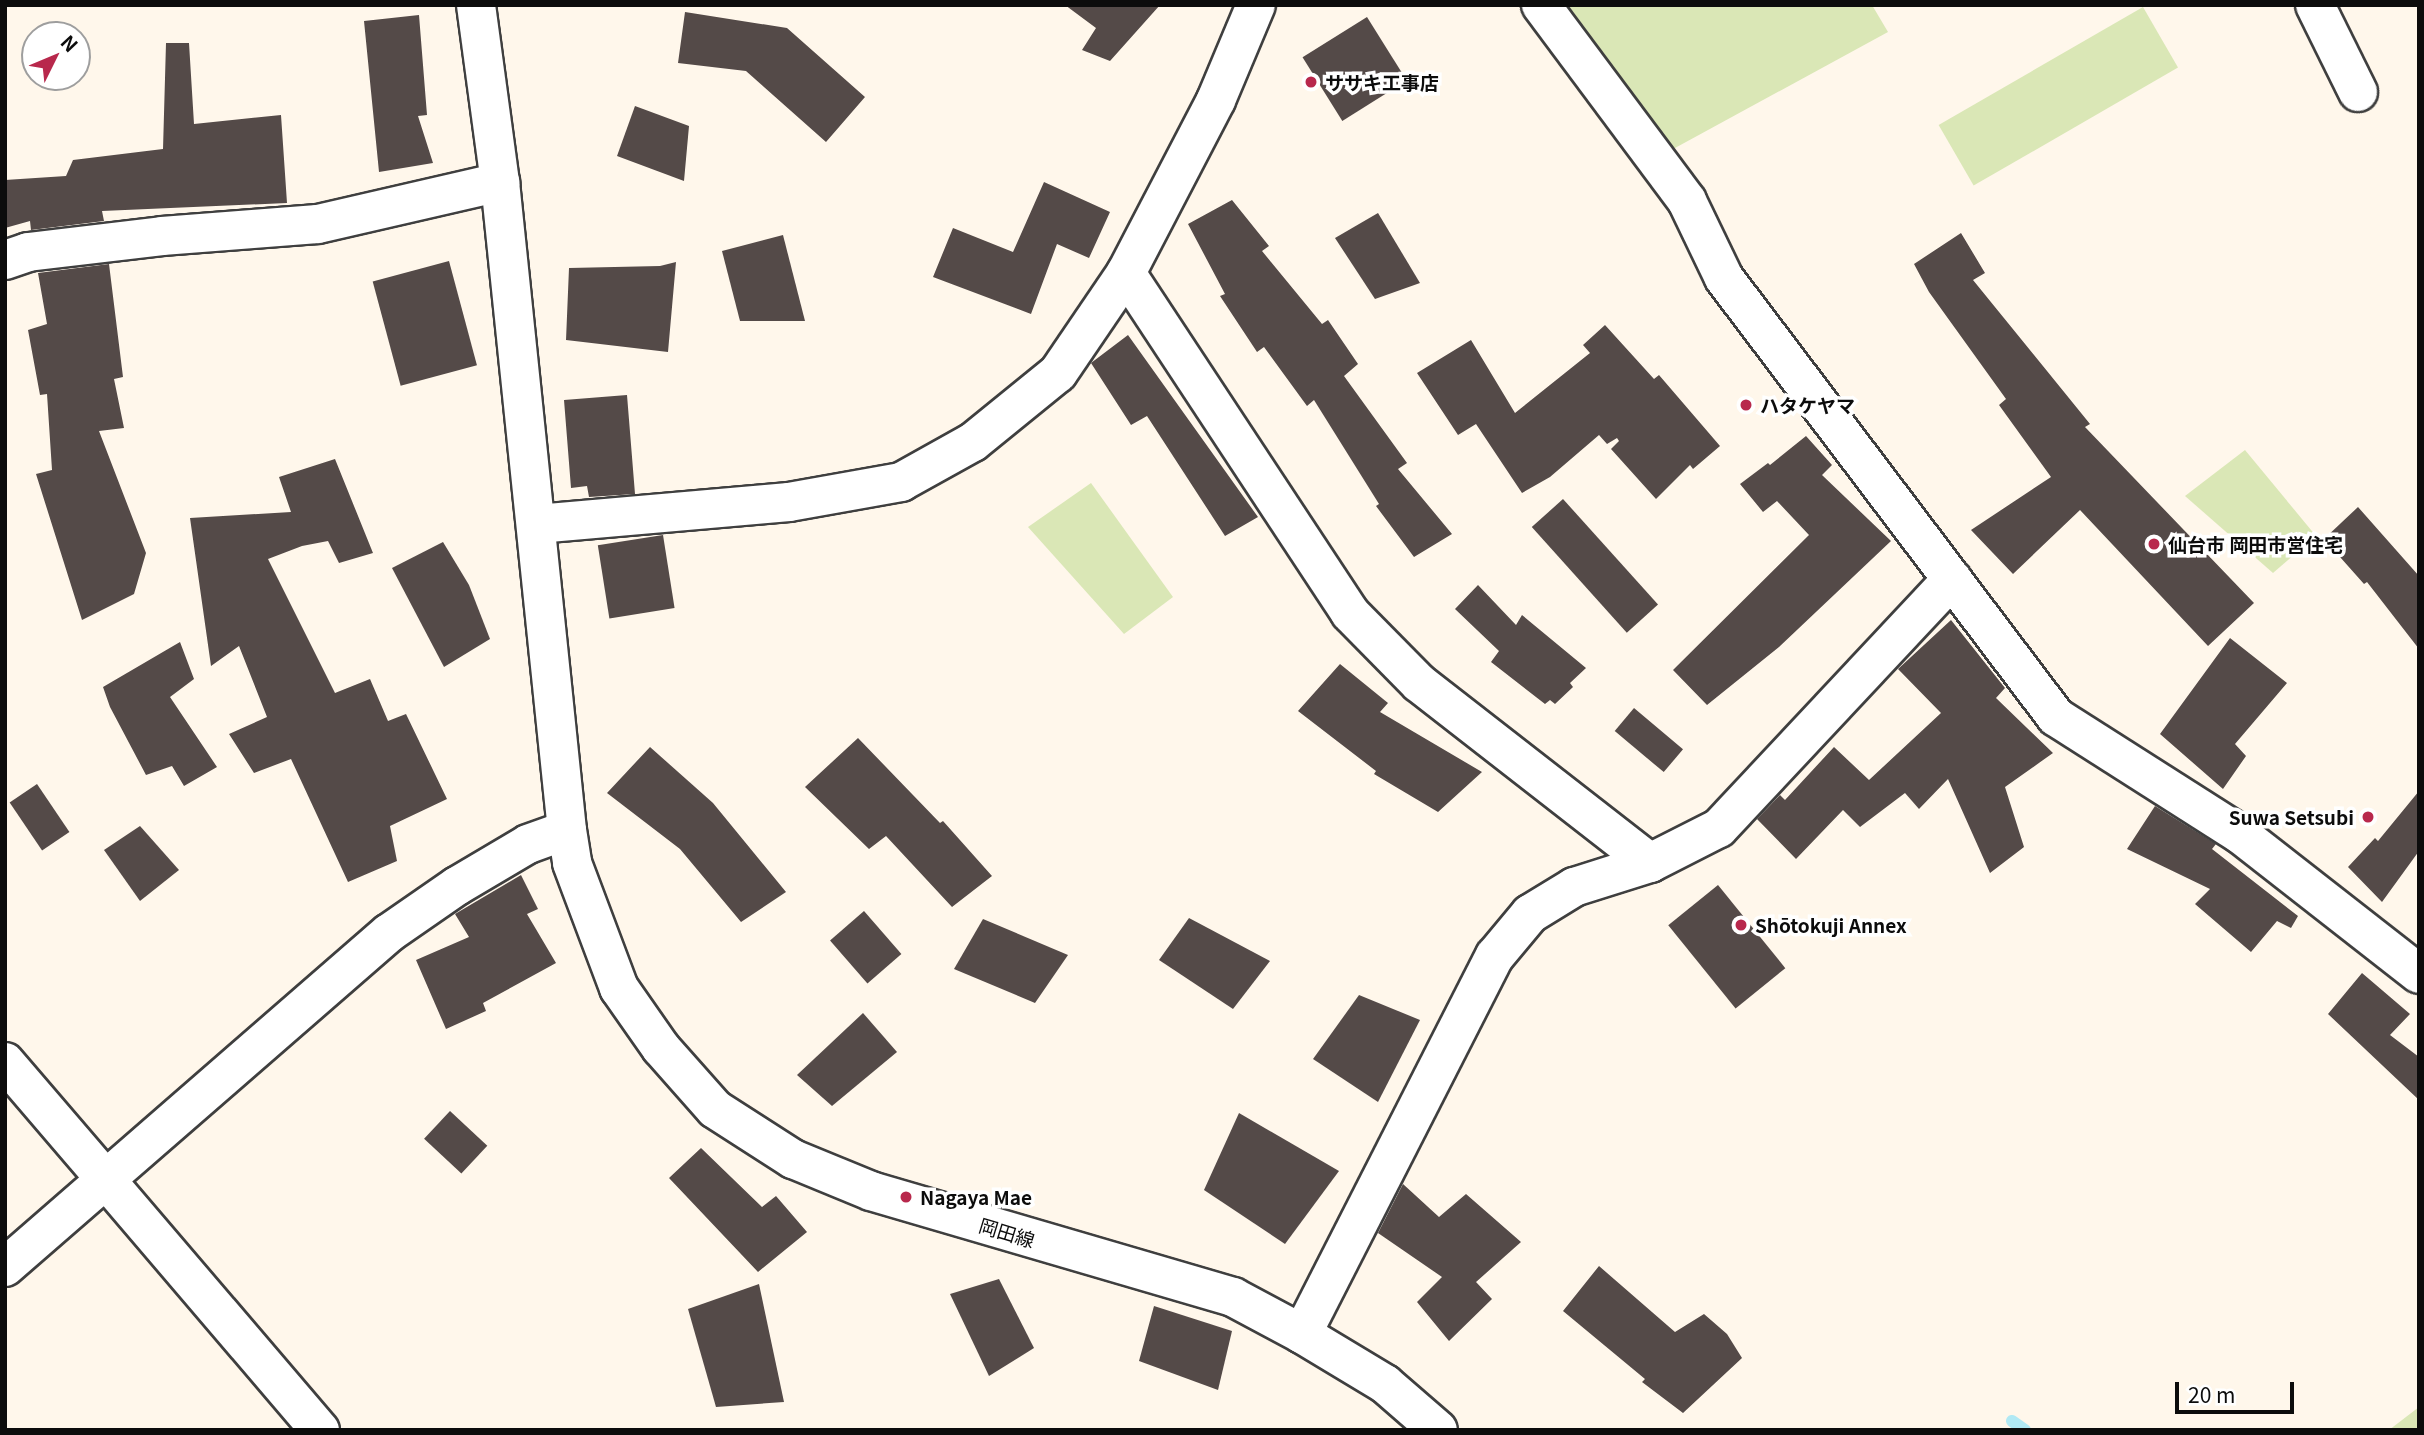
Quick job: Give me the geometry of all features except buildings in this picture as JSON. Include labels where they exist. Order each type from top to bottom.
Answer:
[{"type":"street","name":"岡田線","points":[[475,5],[500,182],[569,846],[619,988],[661,1048],[715,1109],[781,1152],[871,1191],[1233,1297],[1302,1334],[1385,1384],[1438,1430]]},
{"type":"street","points":[[537,524],[789,502],[901,482],[972,442],[1058,373],[1126,272],[1216,100],[1256,5]]},
{"type":"street","points":[[1541,5],[1686,201],[1724,278],[2056,717],[2240,834],[2419,974]]},
{"type":"street","points":[[2315,5],[2358,92]]},
{"type":"street","points":[[5,260],[28,252],[122,241],[318,224],[500,182]]},
{"type":"street","points":[[1126,272],[1350,613],[1419,683],[1650,863]]},
{"type":"street","points":[[1302,1334],[1495,956],[1530,914],[1574,887],[1650,863],[1719,828],[1952,579]]},
{"type":"street","points":[[5,1267],[389,933],[457,886],[528,844],[569,846]]},
{"type":"street","points":[[5,1062],[320,1430]]},
{"type":"green space","points":[[1571,5],[1872,5],[1888,32],[1664,154],[1556,14]]},
{"type":"green space","points":[[2143,7],[2178,68],[1974,186],[1939,125]]},
{"type":"green space","points":[[2245,450],[2316,536],[2273,573],[2185,496]]},
{"type":"green space","points":[[1091,483],[1173,597],[1124,634],[1028,527]]},
{"type":"green space","points":[[2419,1407],[2419,1430],[2389,1430]]},
{"type":"waterway","points":[[2012,1421],[2025,1430]]},
{"type":"place","name":"ササキ工事店","points":[[1311,82]]},
{"type":"place","name":"ハタケヤマ","points":[[1746,405]]},
{"type":"place","name":"仙台市 岡田市営住宅","points":[[2154,544]]},
{"type":"place","name":"Suwa Setsubi","points":[[2368,817]]},
{"type":"place","name":"Shōtokuji Annex","points":[[1741,925]]},
{"type":"place","name":"Nagaya Mae","points":[[906,1197]]}]
